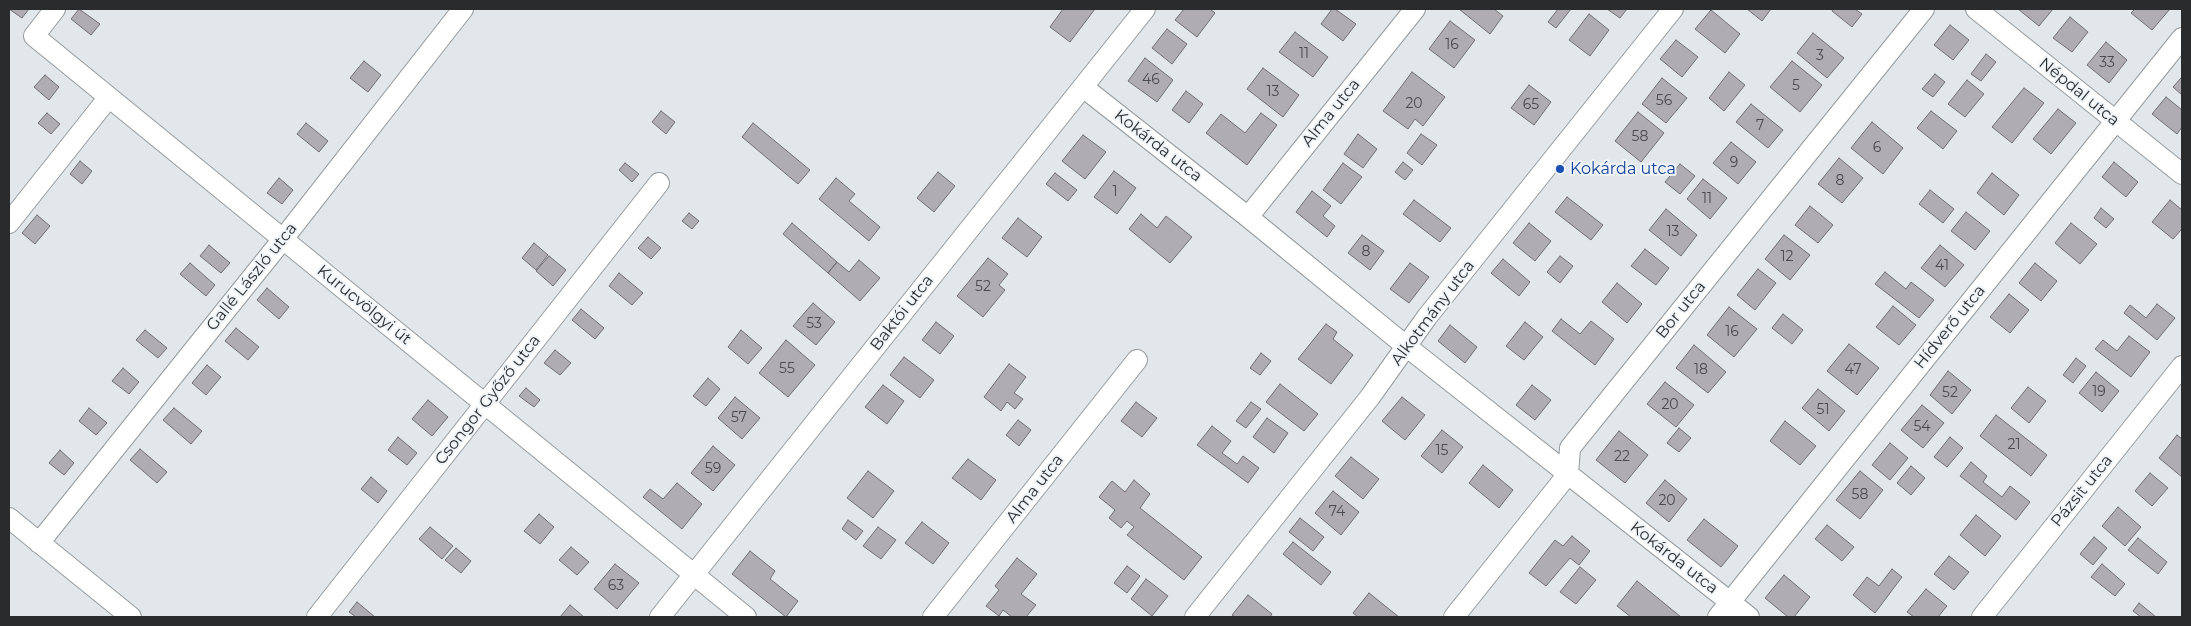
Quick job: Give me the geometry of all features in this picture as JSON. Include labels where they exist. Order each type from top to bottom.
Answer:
[{"type":"street","name":"Kurucvölgyi út","points":[[55,9],[34,36],[485,403],[693,576],[746,617]]},
{"type":"street","name":"Gallé László utca","points":[[40,543],[463,9]]},
{"type":"street","name":"Baktói utca","points":[[660,617],[1145,9]]},
{"type":"street","name":"Alma utca","points":[[1248,216],[1414,9]]},
{"type":"street","name":"Alkotmány utca","points":[[1195,617],[1370,397],[1406,346],[1673,9]]},
{"type":"street","name":"Bor utca","points":[[1568,474],[1570,448],[1924,9]]},
{"type":"street","name":"Népdal utca","points":[[1976,9],[2182,174]]},
{"type":"street","name":"Hídverő utca","points":[[1724,610],[2182,38]]},
{"type":"street","name":"Kokárda utca","points":[[1083,86],[1248,216],[1406,346],[1568,474],[1724,610],[1749,617]]},
{"type":"street","points":[[9,223],[109,97]]},
{"type":"street","name":"Csongor Győző utca","points":[[317,617],[659,183]]},
{"type":"street","name":"Alma utca","points":[[933,617],[1137,360]]},
{"type":"street","name":"Pázsit utca","points":[[1982,617],[2182,366]]},
{"type":"street","points":[[1454,617],[1568,474]]},
{"type":"street","points":[[9,518],[131,617]]},
{"type":"building","points":[[9,9],[29,9],[22,18]]},
{"type":"building","points":[[79,9],[100,24],[91,35],[71,19]]},
{"type":"building","points":[[1063,9],[1095,9],[1070,42],[1050,27]]},
{"type":"building","points":[[1184,9],[1210,9],[1215,13],[1197,37],[1175,20]]},
{"type":"building","points":[[1332,9],[1335,9],[1356,24],[1343,41],[1321,24]]},
{"type":"building","points":[[1459,9],[1494,9],[1503,16],[1490,34]]},
{"type":"building","points":[[1558,9],[1571,9],[1556,28],[1548,22]]},
{"type":"building","points":[[1607,9],[1627,9],[1620,18]]},
{"type":"building","points":[[1747,9],[1771,9],[1762,21]]},
{"type":"building","points":[[1833,9],[1855,9],[1862,14],[1852,27],[1832,11]]},
{"type":"building","points":[[2018,9],[2053,9],[2039,26]]},
{"type":"building","points":[[2135,9],[2170,9],[2152,30],[2131,13]]},
{"type":"building","points":[[1711,10],[1740,34],[1725,53],[1695,29]]},
{"type":"building","points":[[1589,14],[1609,30],[1590,56],[1569,40]]},
{"type":"building","points":[[2070,17],[2088,32],[2072,52],[2053,38]]},
{"type":"building","points":[[1450,21],[1475,40],[1454,68],[1429,49]]},
{"type":"building","points":[[1950,25],[1969,40],[1953,60],[1934,45]]},
{"type":"building","points":[[1167,29],[1187,44],[1172,64],[1152,48]]},
{"type":"building","points":[[1295,32],[1328,57],[1313,77],[1279,52]]},
{"type":"building","points":[[1813,33],[1844,58],[1827,78],[1797,53]]},
{"type":"building","points":[[1676,40],[1698,57],[1682,77],[1660,59]]},
{"type":"building","points":[[2106,42],[2127,60],[2109,83],[2087,65]]},
{"type":"building","points":[[1986,54],[1996,62],[1981,81],[1971,74]]},
{"type":"building","points":[[1145,58],[1173,80],[1157,102],[1128,81]]},
{"type":"building","points":[[364,61],[381,75],[368,92],[350,78]]},
{"type":"building","points":[[1792,61],[1822,85],[1800,112],[1770,87]]},
{"type":"building","points":[[1263,68],[1299,95],[1283,117],[1247,89]]},
{"type":"building","points":[[1412,72],[1445,97],[1423,126],[1415,119],[1408,129],[1383,111]]},
{"type":"building","points":[[1729,72],[1745,85],[1724,111],[1709,98]]},
{"type":"building","points":[[1935,74],[1945,82],[1933,97],[1922,89]]},
{"type":"building","points":[[45,75],[59,87],[49,100],[34,87]]},
{"type":"building","points":[[2182,77],[2182,95],[2173,87]]},
{"type":"building","points":[[1662,78],[1687,98],[1666,123],[1642,104]]},
{"type":"building","points":[[1967,80],[1984,94],[1965,117],[1948,104]]},
{"type":"building","points":[[1529,85],[1551,102],[1534,125],[1511,108]]},
{"type":"building","points":[[2024,88],[2044,103],[2012,143],[1992,127]]},
{"type":"building","points":[[1186,91],[1203,104],[1189,123],[1172,110]]},
{"type":"building","points":[[2166,97],[2182,110],[2182,127],[2177,134],[2152,114]]},
{"type":"building","points":[[1751,104],[1783,130],[1768,148],[1736,122]]},
{"type":"building","points":[[2058,109],[2076,123],[2051,154],[2033,139]]},
{"type":"building","points":[[661,111],[675,122],[666,134],[652,122]]},
{"type":"building","points":[[1931,111],[1957,131],[1943,149],[1917,128]]},
{"type":"building","points":[[1638,112],[1664,133],[1641,162],[1615,141]]},
{"type":"building","points":[[47,113],[60,124],[51,134],[38,123]]},
{"type":"building","points":[[1261,113],[1277,125],[1247,165],[1206,133],[1221,114],[1245,133]]},
{"type":"building","points":[[1872,122],[1903,148],[1883,174],[1851,148]]},
{"type":"building","points":[[306,123],[328,141],[319,152],[297,134]]},
{"type":"building","points":[[753,123],[810,170],[798,184],[742,137]]},
{"type":"building","points":[[1358,134],[1377,149],[1363,168],[1344,154]]},
{"type":"building","points":[[1421,134],[1437,145],[1422,165],[1407,153]]},
{"type":"building","points":[[1083,135],[1106,152],[1085,179],[1062,161]]},
{"type":"building","points":[[1731,142],[1756,162],[1738,184],[1713,163]]},
{"type":"building","points":[[1839,158],[1863,178],[1842,203],[1818,184]]},
{"type":"building","points":[[80,161],[92,171],[82,184],[70,174]]},
{"type":"building","points":[[1403,162],[1413,170],[1405,180],[1395,172]]},
{"type":"building","points":[[2114,162],[2138,182],[2126,197],[2102,177]]},
{"type":"building","points":[[625,163],[639,174],[632,182],[619,170]]},
{"type":"building","points":[[1343,163],[1362,177],[1341,204],[1323,190]]},
{"type":"building","points":[[1680,164],[1695,176],[1680,194],[1665,182]]},
{"type":"building","points":[[1114,171],[1136,188],[1117,214],[1094,197]]},
{"type":"building","points":[[938,172],[955,186],[934,212],[917,198]]},
{"type":"building","points":[[1055,173],[1077,190],[1068,201],[1046,184]]},
{"type":"building","points":[[1992,173],[2019,195],[2004,215],[1977,193]]},
{"type":"building","points":[[279,178],[293,190],[282,204],[267,193]]},
{"type":"building","points":[[836,178],[855,194],[849,201],[880,227],[869,241],[819,199]]},
{"type":"building","points":[[1703,179],[1727,198],[1710,219],[1687,199]]},
{"type":"building","points":[[1930,190],[1954,209],[1943,223],[1919,204]]},
{"type":"building","points":[[1312,191],[1331,206],[1323,216],[1335,226],[1327,237],[1296,212]]},
{"type":"building","points":[[1567,197],[1603,225],[1591,240],[1555,212]]},
{"type":"building","points":[[1414,200],[1451,228],[1440,242],[1403,214]]},
{"type":"building","points":[[2170,200],[2182,210],[2182,229],[2173,239],[2152,222]]},
{"type":"building","points":[[1810,206],[1833,225],[1818,243],[1795,225]]},
{"type":"building","points":[[2101,208],[2114,219],[2106,228],[2094,218]]},
{"type":"building","points":[[1666,209],[1697,235],[1681,256],[1649,230]]},
{"type":"building","points":[[1966,212],[1990,231],[1975,250],[1951,231]]},
{"type":"building","points":[[689,213],[699,221],[692,229],[682,221]]},
{"type":"building","points":[[1141,214],[1157,228],[1166,216],[1192,237],[1170,263],[1129,229]]},
{"type":"building","points":[[37,215],[50,226],[35,244],[22,233]]},
{"type":"building","points":[[1018,218],[1042,237],[1027,257],[1002,238]]},
{"type":"building","points":[[792,223],[837,262],[828,273],[783,234]]},
{"type":"building","points":[[1529,223],[1551,241],[1535,261],[1513,243]]},
{"type":"building","points":[[2071,223],[2097,244],[2080,264],[2055,243]]},
{"type":"building","points":[[1362,235],[1384,251],[1370,270],[1348,253]]},
{"type":"building","points":[[1784,235],[1810,255],[1790,280],[1765,259]]},
{"type":"building","points":[[648,237],[661,248],[651,259],[638,248]]},
{"type":"building","points":[[534,243],[548,255],[536,270],[522,258]]},
{"type":"building","points":[[209,245],[230,263],[221,273],[200,256]]},
{"type":"building","points":[[1940,245],[1964,265],[1945,287],[1921,268]]},
{"type":"building","points":[[1645,249],[1669,268],[1656,285],[1631,266]]},
{"type":"building","points":[[549,256],[566,270],[553,286],[536,271]]},
{"type":"building","points":[[1560,256],[1573,266],[1560,283],[1547,272]]},
{"type":"building","points":[[988,258],[1008,274],[999,285],[1005,290],[983,317],[957,296]]},
{"type":"building","points":[[1503,259],[1530,282],[1519,296],[1491,273]]},
{"type":"building","points":[[859,260],[880,278],[860,301],[828,273],[837,262],[849,272]]},
{"type":"building","points":[[190,263],[215,285],[206,296],[180,274]]},
{"type":"building","points":[[1410,263],[1429,277],[1409,303],[1390,289]]},
{"type":"building","points":[[2035,263],[2057,281],[2041,301],[2019,283]]},
{"type":"building","points":[[1758,269],[1776,283],[1755,310],[1737,295]]},
{"type":"building","points":[[1885,272],[1906,289],[1911,282],[1934,300],[1919,318],[1875,284]]},
{"type":"building","points":[[619,273],[643,293],[632,305],[609,286]]},
{"type":"building","points":[[1617,283],[1642,304],[1627,323],[1602,302]]},
{"type":"building","points":[[267,288],[289,307],[279,319],[257,300]]},
{"type":"building","points":[[2009,294],[2029,310],[2010,333],[1990,317]]},
{"type":"building","points":[[813,303],[835,322],[816,345],[793,326]]},
{"type":"building","points":[[2157,304],[2175,318],[2157,340],[2124,313],[2130,305],[2146,318]]},
{"type":"building","points":[[1893,306],[1916,325],[1899,345],[1876,327]]},
{"type":"building","points":[[1729,307],[1757,329],[1734,357],[1707,335]]},
{"type":"building","points":[[581,309],[604,328],[595,339],[572,320]]},
{"type":"building","points":[[1783,314],[1803,330],[1792,344],[1772,328]]},
{"type":"building","points":[[1561,319],[1580,334],[1591,321],[1614,339],[1595,365],[1552,331]]},
{"type":"building","points":[[936,322],[954,336],[940,354],[922,340]]},
{"type":"building","points":[[1525,322],[1543,337],[1524,360],[1506,346]]},
{"type":"building","points":[[1326,324],[1337,332],[1333,339],[1353,355],[1331,384],[1298,359]]},
{"type":"building","points":[[1450,325],[1477,347],[1465,363],[1438,341]]},
{"type":"building","points":[[236,328],[259,347],[248,360],[225,341]]},
{"type":"building","points":[[145,330],[167,348],[158,358],[136,340]]},
{"type":"building","points":[[741,330],[762,348],[748,364],[728,347]]},
{"type":"building","points":[[2129,336],[2150,352],[2131,377],[2095,349],[2103,340],[2117,351]]},
{"type":"building","points":[[786,340],[815,365],[788,397],[759,373]]},
{"type":"building","points":[[1849,344],[1879,368],[1857,395],[1827,371]]},
{"type":"building","points":[[1694,345],[1726,372],[1708,393],[1676,368]]},
{"type":"building","points":[[555,350],[571,363],[560,375],[544,363]]},
{"type":"building","points":[[1261,353],[1271,361],[1260,375],[1250,368]]},
{"type":"building","points":[[904,357],[934,380],[920,398],[890,375]]},
{"type":"building","points":[[2076,358],[2086,366],[2073,383],[2063,375]]},
{"type":"building","points":[[1009,364],[1026,377],[1014,393],[1023,399],[1015,409],[1007,402],[1001,411],[984,397]]},
{"type":"building","points":[[207,365],[221,377],[206,395],[192,383]]},
{"type":"building","points":[[123,368],[139,382],[129,394],[112,381]]},
{"type":"building","points":[[1948,371],[1971,390],[1952,414],[1930,395]]},
{"type":"building","points":[[2096,372],[2119,391],[2102,412],[2079,393]]},
{"type":"building","points":[[708,378],[720,389],[706,406],[693,396]]},
{"type":"building","points":[[1665,382],[1694,405],[1676,427],[1647,404]]},
{"type":"building","points":[[1280,384],[1318,414],[1304,431],[1266,402]]},
{"type":"building","points":[[883,385],[904,401],[887,424],[865,407]]},
{"type":"building","points":[[1532,385],[1551,400],[1535,420],[1516,405]]},
{"type":"building","points":[[2028,387],[2046,401],[2029,423],[2011,408]]},
{"type":"building","points":[[526,388],[540,400],[534,407],[519,396]]},
{"type":"building","points":[[1818,389],[1845,411],[1829,431],[1802,408]]},
{"type":"building","points":[[735,397],[760,418],[742,439],[718,418]]},
{"type":"building","points":[[1402,397],[1425,415],[1405,440],[1382,421]]},
{"type":"building","points":[[428,400],[448,417],[432,436],[412,419]]},
{"type":"building","points":[[1136,402],[1157,418],[1142,437],[1121,421]]},
{"type":"building","points":[[1251,402],[1261,409],[1246,428],[1236,421]]},
{"type":"building","points":[[1922,405],[1944,423],[1923,448],[1901,430]]},
{"type":"building","points":[[89,408],[107,423],[96,435],[79,421]]},
{"type":"building","points":[[174,408],[202,431],[191,444],[163,420]]},
{"type":"building","points":[[1996,415],[2047,455],[2031,476],[1980,436]]},
{"type":"building","points":[[1267,418],[1288,433],[1274,453],[1253,437]]},
{"type":"building","points":[[1018,420],[1031,430],[1019,446],[1006,435]]},
{"type":"building","points":[[1785,421],[1816,446],[1800,465],[1770,441]]},
{"type":"building","points":[[1212,426],[1231,441],[1222,453],[1237,464],[1243,456],[1259,468],[1248,483],[1197,445]]},
{"type":"building","points":[[1679,428],[1691,438],[1679,452],[1667,443]]},
{"type":"building","points":[[1442,430],[1463,447],[1442,473],[1421,456]]},
{"type":"building","points":[[1619,431],[1648,455],[1625,483],[1596,460]]},
{"type":"building","points":[[2177,435],[2182,439],[2182,477],[2159,458]]},
{"type":"building","points":[[398,437],[417,453],[407,465],[388,450]]},
{"type":"building","points":[[1950,437],[1963,448],[1947,467],[1934,457]]},
{"type":"building","points":[[1890,443],[1908,458],[1890,480],[1872,465]]},
{"type":"building","points":[[713,446],[735,465],[713,491],[691,473]]},
{"type":"building","points":[[140,449],[167,472],[157,483],[130,460]]},
{"type":"building","points":[[60,450],[74,463],[64,475],[49,463]]},
{"type":"building","points":[[1351,457],[1379,479],[1363,499],[1335,476]]},
{"type":"building","points":[[968,459],[996,480],[981,500],[952,478]]},
{"type":"building","points":[[1971,462],[1987,476],[1983,482],[2002,497],[2010,486],[2030,502],[2016,520],[1960,476]]},
{"type":"building","points":[[1483,465],[1513,490],[1499,508],[1469,483]]},
{"type":"building","points":[[1911,466],[1925,478],[1911,495],[1897,483]]},
{"type":"building","points":[[868,471],[894,491],[873,518],[847,498]]},
{"type":"building","points":[[1860,471],[1883,490],[1860,519],[1836,500]]},
{"type":"building","points":[[2150,473],[2168,488],[2152,506],[2135,491]]},
{"type":"building","points":[[371,477],[387,491],[378,503],[361,489]]},
{"type":"building","points":[[1134,480],[1150,494],[1140,508],[1202,557],[1184,580],[1127,535],[1134,527],[1127,521],[1121,528],[1109,518],[1115,510],[1099,497],[1112,481],[1125,492]]},
{"type":"building","points":[[1665,480],[1687,499],[1669,522],[1646,503]]},
{"type":"building","points":[[677,483],[702,504],[682,529],[643,497],[650,489],[663,499]]},
{"type":"building","points":[[1333,491],[1359,512],[1341,535],[1315,513]]},
{"type":"building","points":[[2118,507],[2141,527],[2125,546],[2102,526]]},
{"type":"building","points":[[539,514],[554,527],[540,544],[524,531]]},
{"type":"building","points":[[1976,515],[2001,536],[1985,556],[1960,535]]},
{"type":"building","points":[[1300,518],[1324,537],[1313,551],[1289,532]]},
{"type":"building","points":[[1704,519],[1738,546],[1721,567],[1687,540]]},
{"type":"building","points":[[848,520],[863,531],[856,540],[842,529]]},
{"type":"building","points":[[922,522],[949,543],[933,564],[905,543]]},
{"type":"building","points":[[1827,525],[1854,547],[1842,561],[1815,539]]},
{"type":"building","points":[[430,527],[453,546],[442,559],[419,539]]},
{"type":"building","points":[[878,527],[896,540],[881,559],[863,546]]},
{"type":"building","points":[[1572,536],[1590,551],[1579,565],[1570,558],[1546,586],[1529,573],[1555,540],[1563,546]]},
{"type":"building","points":[[2094,537],[2107,548],[2093,565],[2080,554]]},
{"type":"building","points":[[2138,538],[2167,562],[2158,574],[2128,550]]},
{"type":"building","points":[[1293,542],[1331,572],[1321,585],[1283,554]]},
{"type":"building","points":[[571,547],[589,562],[577,575],[559,560]]},
{"type":"building","points":[[456,548],[471,561],[461,573],[445,560]]},
{"type":"building","points":[[750,551],[775,571],[770,579],[798,601],[786,617],[732,574]]},
{"type":"building","points":[[1949,556],[1969,572],[1954,590],[1934,574]]},
{"type":"building","points":[[1017,558],[1037,574],[1021,594],[1036,605],[1026,617],[1012,617],[1003,610],[999,616],[986,606],[999,590],[995,586]]},
{"type":"building","points":[[615,564],[639,583],[617,609],[594,589]]},
{"type":"building","points":[[2102,564],[2125,584],[2115,596],[2091,577]]},
{"type":"building","points":[[1127,566],[1140,576],[1127,593],[1114,583]]},
{"type":"building","points":[[1580,567],[1596,580],[1576,604],[1560,592]]},
{"type":"building","points":[[1892,569],[1902,577],[1875,613],[1853,595],[1867,577],[1879,586]]},
{"type":"building","points":[[1784,575],[1810,597],[1794,617],[1788,617],[1765,598]]},
{"type":"building","points":[[1146,579],[1168,596],[1152,616],[1131,599]]},
{"type":"building","points":[[1637,581],[1681,617],[1631,617],[1617,606]]},
{"type":"building","points":[[1926,589],[1947,606],[1938,617],[1914,617],[1907,612]]},
{"type":"building","points":[[1369,593],[1399,617],[1358,617],[1353,613]]},
{"type":"building","points":[[1248,595],[1272,614],[1270,617],[1235,617],[1232,615]]},
{"type":"building","points":[[357,602],[375,617],[356,617],[349,612]]},
{"type":"building","points":[[2139,603],[2156,617],[2141,617],[2133,611]]},
{"type":"building","points":[[570,605],[584,617],[560,617]]},
{"type":"place","name":"Kokárda utca","points":[[1560,169]]}]
